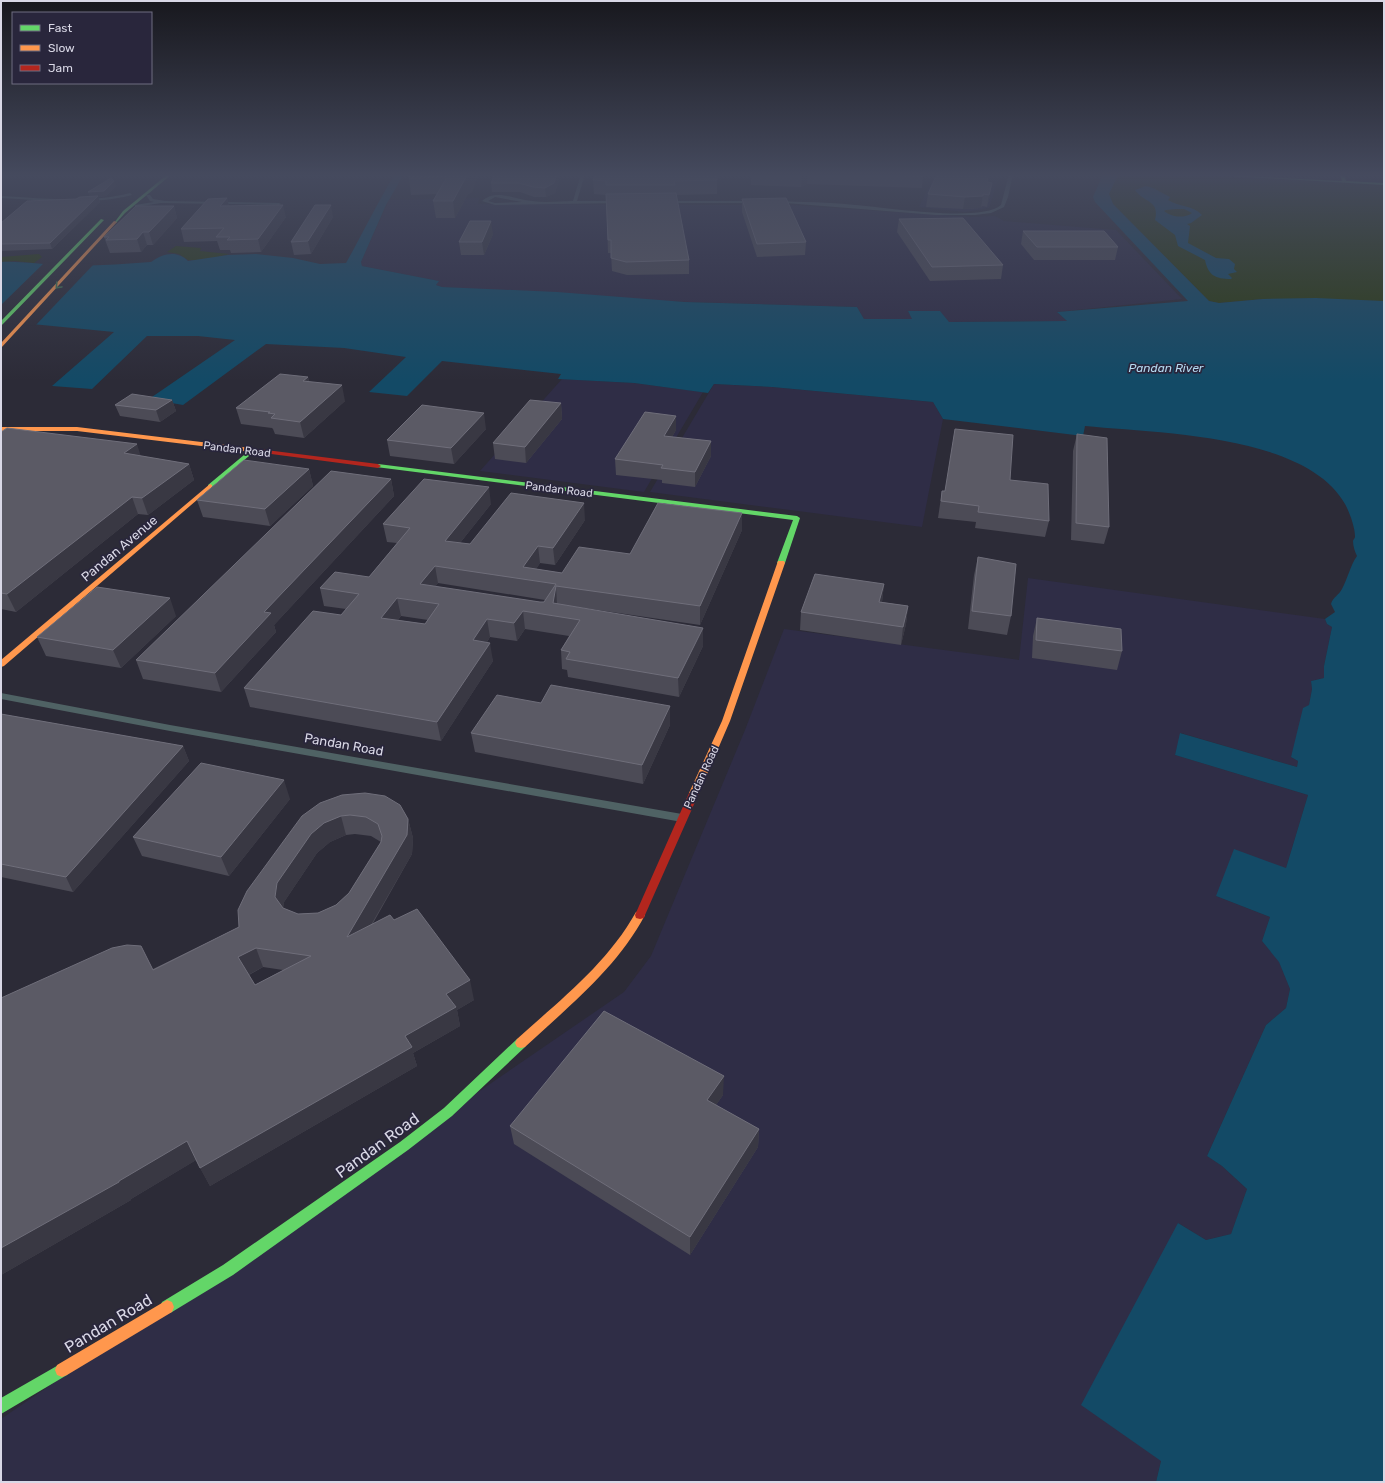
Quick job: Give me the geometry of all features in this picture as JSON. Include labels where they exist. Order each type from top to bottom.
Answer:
[{"type":"main road","points":[[1,324],[80,243]]},
{"type":"main road","points":[[1,346],[97,243]]},
{"type":"main road","name":"Pandan Road","points":[[1,429],[77,429],[797,518],[726,722],[682,818],[639,918],[624,943],[596,974],[448,1112],[404,1146],[228,1270],[1,1406]]},
{"type":"main road","name":"Pandan Avenue","points":[[1,664],[252,451]]},
{"type":"street","name":"Pandan Road","points":[[1,696],[170,728],[682,818]]},
{"type":"shaded area","points":[[369,243],[1129,243],[1182,299],[1057,312],[1067,321],[949,322],[908,311],[913,319],[864,319],[857,307],[625,300],[442,287],[436,285],[438,281],[362,266],[361,262]]},
{"type":"shaded area","points":[[562,379],[634,383],[703,392],[644,492],[480,471]]},
{"type":"shaded area","points":[[714,384],[772,387],[933,402],[943,419],[922,527],[650,492]]},
{"type":"shaded area","points":[[1028,578],[1325,619],[1327,624],[1332,627],[1324,666],[1324,678],[1311,681],[1312,689],[1309,705],[1291,757],[1298,761],[1297,767],[1181,733],[1175,755],[1308,795],[1286,868],[1216,896],[1270,917],[1262,941],[1279,961],[1290,989],[1286,1008],[1266,1025],[1207,1156],[1222,1166],[1247,1189],[1231,1234],[1206,1240],[1178,1223],[1161,1461],[1156,1482],[1,1482],[1,1419],[624,992],[651,956],[745,730],[784,629],[1019,660]]},
{"type":"green space","points":[[1152,243],[1384,243],[1384,301],[1263,299],[1219,303],[1209,301]]},
{"type":"green space","points":[[176,246],[201,248],[200,251],[229,254],[205,260],[188,260],[179,254],[167,252]]},
{"type":"green space","points":[[39,254],[42,257],[34,263],[15,261],[1,262],[1,257]]},
{"type":"water","name":"Pandan River","points":[[357,243],[369,243],[361,262],[362,266],[439,281],[436,285],[442,287],[557,292],[685,302],[857,307],[864,319],[912,319],[908,311],[940,311],[949,322],[1067,321],[1057,312],[1188,301],[1134,243],[1152,243],[1209,301],[1219,303],[1263,299],[1316,298],[1384,301],[1384,1482],[1156,1482],[1161,1461],[1081,1405],[1178,1223],[1206,1240],[1231,1234],[1247,1189],[1222,1166],[1207,1156],[1266,1025],[1286,1008],[1290,989],[1279,962],[1262,941],[1270,917],[1216,896],[1234,849],[1286,868],[1308,795],[1175,755],[1180,733],[1297,767],[1298,761],[1291,757],[1303,708],[1309,705],[1312,689],[1311,681],[1324,678],[1324,666],[1332,627],[1327,624],[1325,619],[1335,612],[1331,604],[1342,589],[1357,556],[1354,549],[1354,528],[1350,515],[1345,504],[1326,481],[1298,463],[1264,450],[1227,441],[1188,435],[1085,426],[1083,436],[943,419],[933,402],[772,387],[714,384],[708,393],[634,383],[558,379],[561,374],[442,361],[407,396],[369,392],[406,357],[344,348],[266,344],[183,405],[149,399],[235,340],[198,336],[147,336],[92,389],[52,386],[114,332],[1,321],[1,262],[22,262],[68,266],[151,262],[160,256],[170,254],[179,255],[188,261],[228,255],[256,254],[293,258],[320,264],[346,263]]},
{"type":"water","points":[[1177,243],[1188,243],[1216,258],[1229,259],[1235,264],[1234,269],[1237,272],[1228,274],[1232,278],[1231,279],[1217,277],[1210,273],[1205,260],[1178,246]]},
{"type":"pier","points":[[45,262],[94,264],[35,326],[1,323],[1,305]]},
{"type":"building","points":[[1,243],[40,243],[1,244]]},
{"type":"building","points":[[611,243],[686,243],[689,260],[626,262],[611,258]]},
{"type":"building","points":[[916,243],[984,243],[1003,265],[932,267]]},
{"type":"building","points":[[1034,243],[1115,243],[1118,247],[1037,247]]},
{"type":"building","points":[[280,374],[308,377],[303,381],[342,385],[300,422],[271,418],[275,414],[268,413],[270,412],[236,408]]},
{"type":"building","points":[[132,394],[172,400],[156,410],[115,405]]},
{"type":"building","points":[[530,400],[561,403],[525,447],[493,443]]},
{"type":"building","points":[[422,405],[484,413],[451,448],[387,440]]},
{"type":"building","points":[[645,412],[676,416],[664,436],[711,441],[695,472],[661,468],[663,465],[615,459]]},
{"type":"building","points":[[7,428],[137,444],[124,453],[189,464],[142,498],[132,497],[7,594],[1,593],[1,432]]},
{"type":"building","points":[[955,429],[1013,435],[1010,480],[1048,484],[1049,521],[978,512],[979,506],[941,501],[942,491],[945,491]]},
{"type":"building","points":[[1077,434],[1107,438],[1109,527],[1076,523]]},
{"type":"building","points":[[244,460],[309,469],[265,509],[197,500]]},
{"type":"building","points":[[331,471],[391,479],[264,612],[271,613],[215,673],[136,660]]},
{"type":"building","points":[[424,479],[489,487],[445,541],[470,544],[511,493],[584,503],[553,548],[538,546],[523,567],[562,573],[579,547],[630,554],[658,503],[742,513],[700,606],[556,586],[553,603],[703,628],[678,678],[566,659],[570,652],[561,650],[580,620],[523,611],[514,623],[487,619],[473,640],[490,643],[437,722],[244,688],[313,611],[341,615],[359,594],[320,588],[335,572],[369,577],[410,528],[383,524]],"holes":[[[435,566],[556,584],[544,602],[420,584]],[[397,598],[439,604],[425,624],[381,618]]]},
{"type":"building","points":[[978,557],[1016,564],[1011,616],[972,611]]},
{"type":"building","points":[[815,574],[884,584],[879,602],[908,606],[903,627],[801,612]]},
{"type":"building","points":[[97,587],[170,598],[113,650],[37,637]]},
{"type":"building","points":[[1037,618],[1121,629],[1122,651],[1036,640]]},
{"type":"building","points":[[551,685],[670,706],[642,765],[471,733],[497,695],[541,703]]},
{"type":"building","points":[[1,714],[183,746],[66,877],[1,864]]},
{"type":"building","points":[[201,763],[284,780],[221,857],[133,837]]},
{"type":"building","points":[[365,793],[385,796],[400,805],[408,819],[407,835],[347,937],[390,915],[394,920],[417,909],[470,980],[446,994],[456,1007],[405,1036],[412,1047],[200,1168],[187,1141],[119,1182],[1,1248],[1,998],[112,948],[127,945],[141,946],[153,970],[239,927],[238,910],[247,891],[302,816],[320,803],[342,795]],"holes":[[[350,815],[366,817],[378,824],[382,836],[381,842],[349,893],[336,905],[318,913],[298,914],[283,908],[275,897],[277,883],[311,834],[324,823],[341,816]],[[256,948],[311,956],[255,985],[238,957]]]},
{"type":"building","points":[[604,1011],[724,1076],[707,1100],[759,1129],[690,1237],[510,1126]]},
{"type":"traffic: fast","points":[[1,324],[79,243]]},
{"type":"traffic: fast","points":[[210,486],[252,451]]},
{"type":"traffic: fast","points":[[378,466],[797,518],[781,563]]},
{"type":"traffic: fast","points":[[167,1307],[228,1270],[404,1146],[448,1112],[521,1043]]},
{"type":"traffic: fast","points":[[1,1406],[62,1370]]},
{"type":"traffic: slow","points":[[1,346],[96,243]]},
{"type":"traffic: slow","points":[[1,429],[77,429],[251,450]]},
{"type":"traffic: slow","points":[[1,664],[210,486]]},
{"type":"traffic: slow","points":[[694,793],[726,721],[781,563]]},
{"type":"traffic: slow","points":[[521,1043],[603,966],[631,932],[640,915]]},
{"type":"traffic: slow","points":[[62,1370],[167,1307]]},
{"type":"traffic: jam","points":[[251,450],[378,466]]},
{"type":"traffic: jam","points":[[640,915],[694,793]]}]
